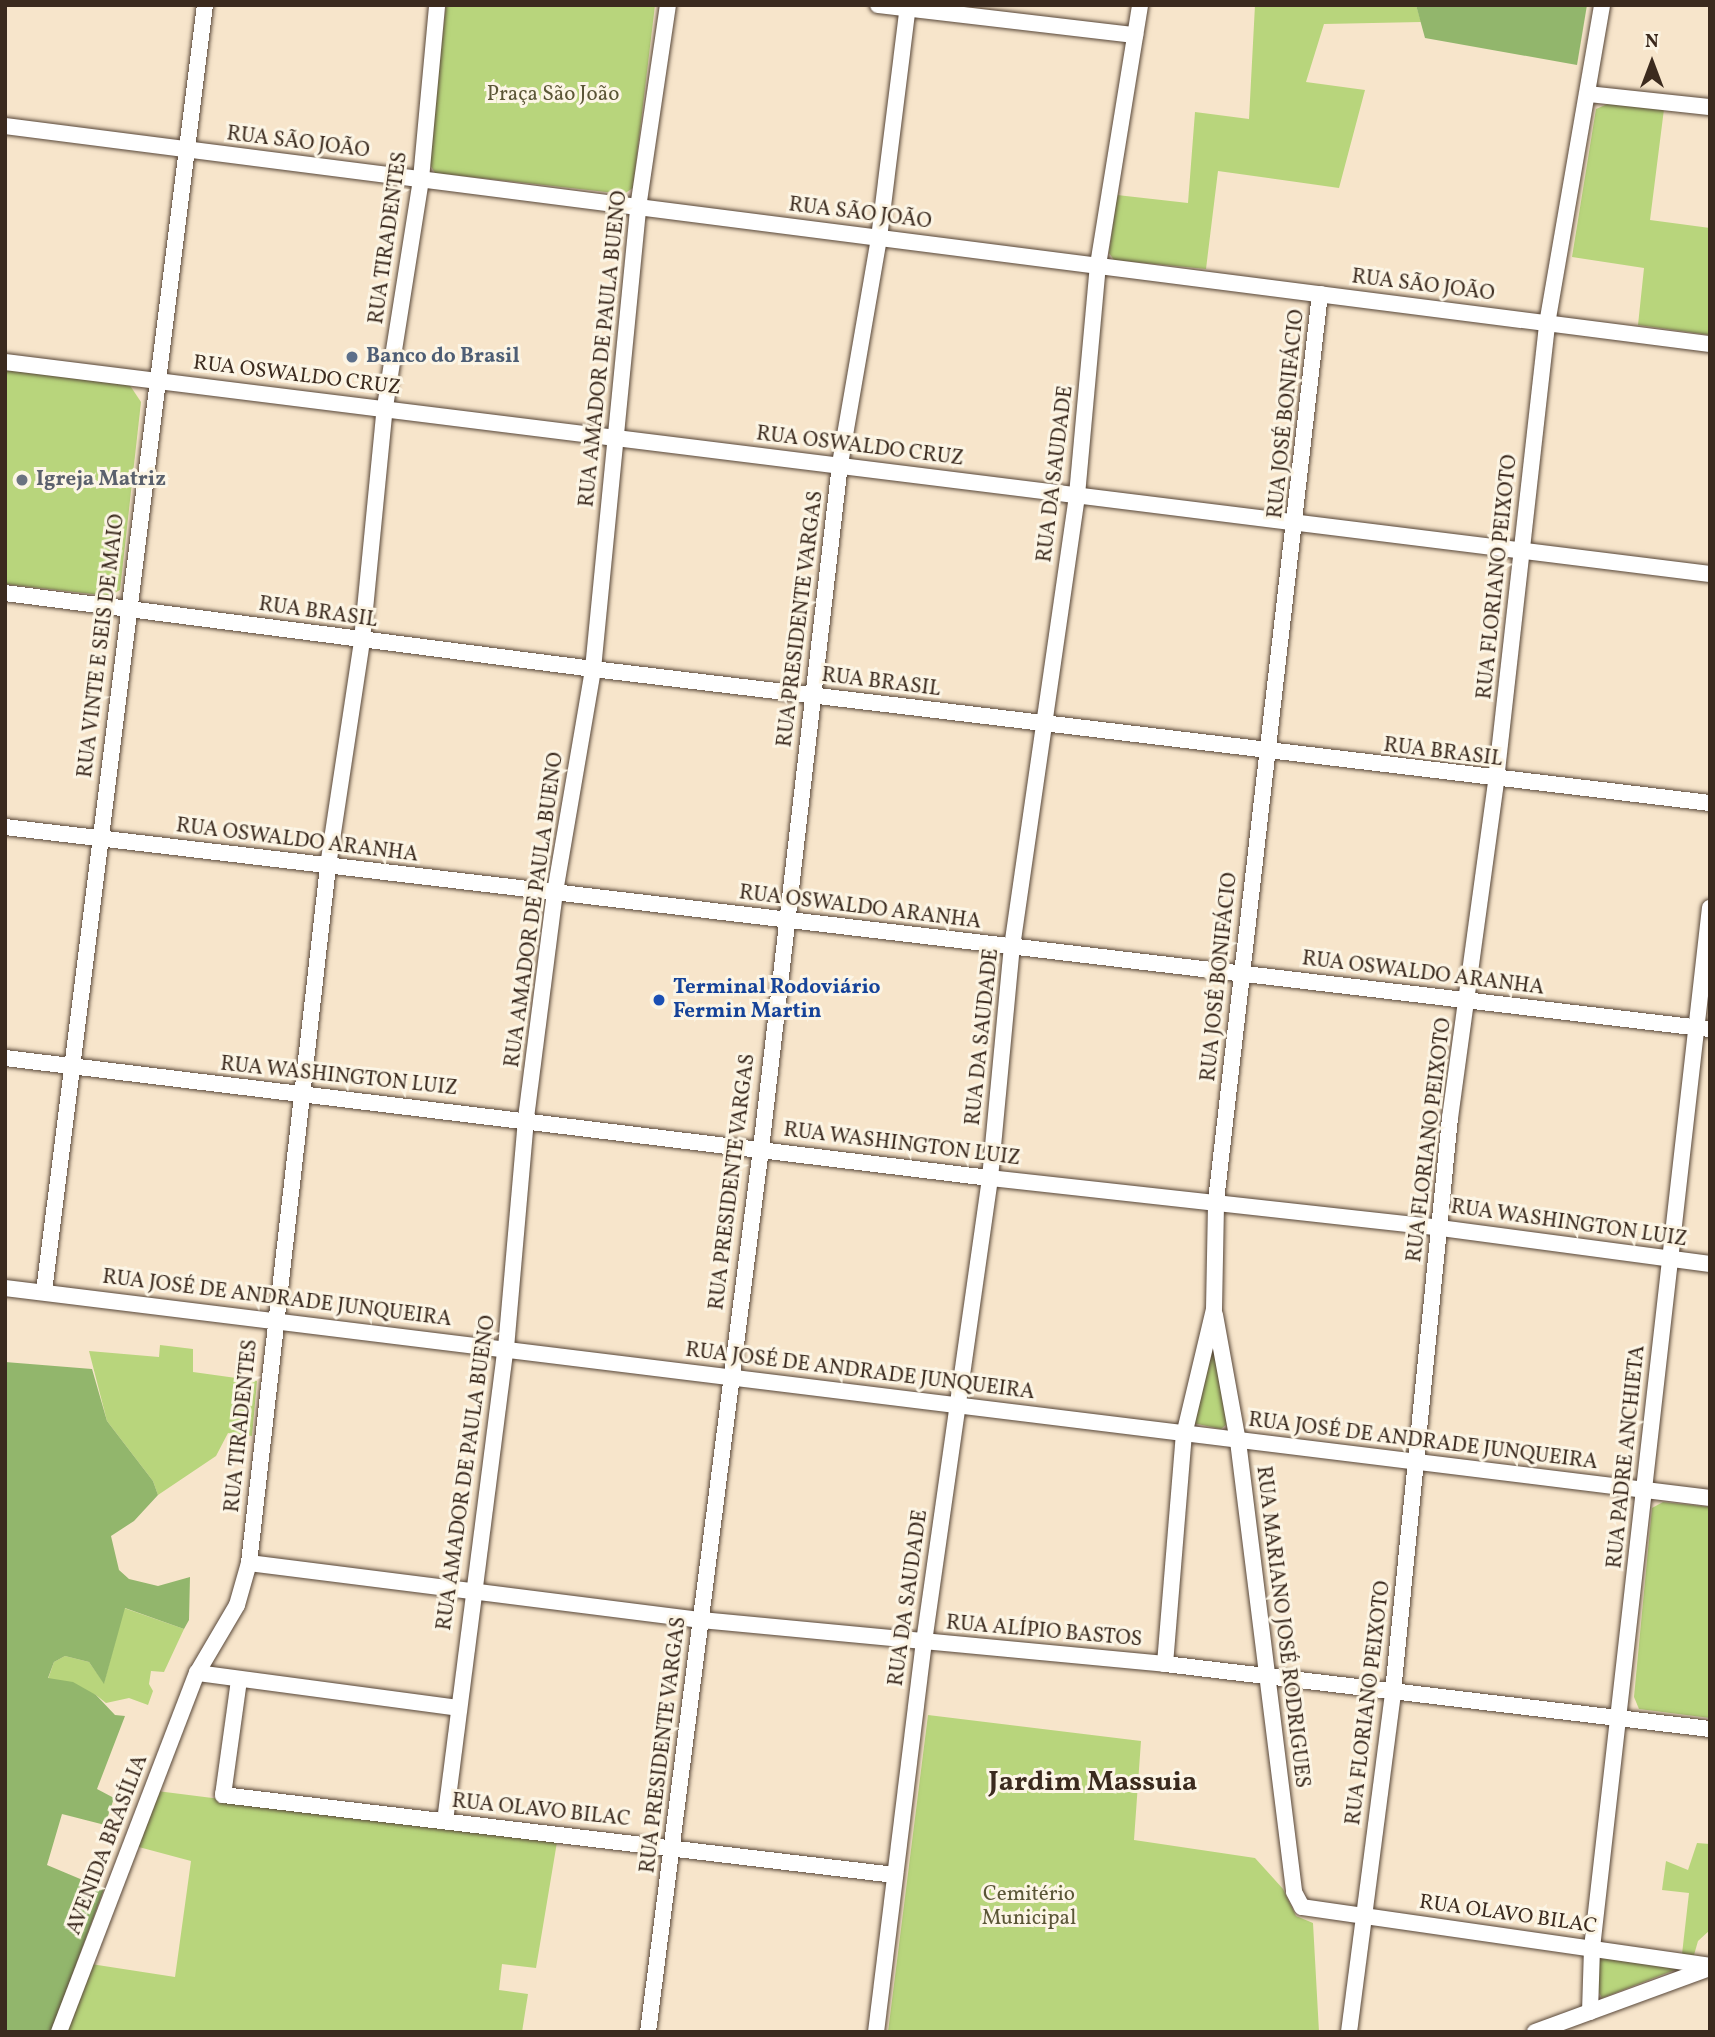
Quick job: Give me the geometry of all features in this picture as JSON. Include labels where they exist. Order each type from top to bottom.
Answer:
[{"type":"street","name":"RUA VINTE E SEIS DE MAIO","points":[[44,1292],[70,1066],[101,839],[126,608],[205,5]]},
{"type":"street","name":"RUA TIRADENTES","points":[[197,1673],[237,1605],[248,1563],[328,866],[362,640],[385,407],[421,179],[437,5]]},
{"type":"street","name":"RUA AMADOR DE PAULA BUENO","points":[[445,1821],[472,1592],[506,1348],[526,1118],[555,892],[593,669],[638,208],[668,5]]},
{"type":"street","points":[[878,5],[1135,35]]},
{"type":"street","name":"RUA DA SAUDADE","points":[[876,2032],[924,1642],[990,1178],[1012,947],[1077,495],[1098,265],[1140,5]]},
{"type":"street","name":"RUA FLORIANO PEIXOTO","points":[[1349,2032],[1393,1692],[1419,1461],[1440,1227],[1496,780],[1548,324],[1602,5]]},
{"type":"street","name":"RUA PRESIDENTE VARGAS","points":[[648,2032],[729,1377],[761,1149],[785,919],[840,464],[880,238],[908,7]]},
{"type":"street","points":[[1588,94],[1710,107]]},
{"type":"street","name":"RUA SÃO JOÃO","points":[[5,126],[1710,344]]},
{"type":"street","name":"RUA JOSÉ BONIFÁCIO","points":[[1165,1664],[1184,1435],[1214,1309],[1216,1201],[1266,752],[1296,523],[1320,294]]},
{"type":"street","name":"RUA OSWALDO CRUZ","points":[[5,362],[385,407],[616,439],[840,464],[1710,574]]},
{"type":"street","name":"RUA BRASIL","points":[[5,593],[1266,752],[1710,803]]},
{"type":"street","name":"RUA OSWALDO ARANHA","points":[[5,827],[1703,1028]]},
{"type":"street","name":"RUA PADRE ANCHIETA","points":[[1590,2012],[1592,1948],[1670,1260],[1703,1028],[1710,908]]},
{"type":"street","name":"RUA WASHINGTON LUIZ","points":[[5,1058],[303,1095],[526,1118],[990,1178],[1440,1227],[1710,1264]]},
{"type":"street","name":"RUA JOSÉ DE ANDRADE JUNQUEIRA","points":[[5,1287],[1710,1498]]},
{"type":"street","name":"RUA MARIANO JOSÉ RODRIGUES","points":[[1214,1309],[1238,1441],[1294,1892],[1302,1907]]},
{"type":"street","name":"RUA ALÍPIO BASTOS","points":[[248,1563],[701,1620],[1165,1664],[1710,1728]]},
{"type":"street","points":[[197,1673],[239,1681],[458,1708]]},
{"type":"street","name":"AVENIDA BRASÍLIA","points":[[59,2032],[197,1673]]},
{"type":"street","name":"RUA OLAVO BILAC","points":[[239,1681],[223,1795],[895,1875]]},
{"type":"street","name":"RUA OLAVO BILAC","points":[[1302,1907],[1710,1967]]},
{"type":"street","points":[[1535,2032],[1710,1967]]},
{"type":"green space","name":"Praça São João","points":[[446,5],[655,5],[633,188],[624,194],[435,173],[429,163]]},
{"type":"green space","points":[[1255,5],[1416,5],[1421,22],[1324,24],[1306,82],[1365,90],[1339,188],[1218,171],[1206,269],[1114,260],[1109,253],[1117,195],[1188,203],[1195,112],[1249,119]]},
{"type":"green space","points":[[1416,5],[1587,5],[1577,65],[1425,38]]},
{"type":"green space","points":[[1610,103],[1664,109],[1650,220],[1710,228],[1710,335],[1638,325],[1644,268],[1572,257],[1596,109]]},
{"type":"green space","points":[[5,370],[129,384],[141,402],[120,590],[109,596],[5,584]]},
{"type":"green space","points":[[160,1345],[193,1349],[193,1372],[257,1381],[252,1436],[228,1433],[216,1456],[158,1495],[153,1481],[107,1421],[89,1351],[159,1357]]},
{"type":"green space","points":[[1210,1345],[1216,1347],[1227,1424],[1221,1429],[1193,1423]]},
{"type":"green space","points":[[5,1362],[92,1369],[107,1421],[153,1481],[158,1495],[134,1521],[111,1536],[119,1570],[129,1579],[158,1586],[190,1577],[189,1620],[184,1629],[125,1608],[104,1684],[89,1662],[65,1656],[54,1662],[48,1678],[73,1682],[96,1695],[115,1715],[125,1716],[97,1789],[114,1798],[105,1825],[62,1814],[47,1865],[104,1889],[51,2032],[5,2032]]},
{"type":"green space","points":[[1663,1502],[1710,1507],[1710,1718],[1639,1709],[1634,1697],[1652,1508]]},
{"type":"green space","points":[[124,1608],[184,1629],[164,1672],[151,1671],[149,1684],[153,1691],[148,1705],[129,1698],[106,1703],[96,1695],[48,1679],[54,1662],[65,1656],[89,1662],[104,1683]]},
{"type":"green space","name":"Cemitério Municipal","points":[[928,1715],[1141,1741],[1134,1840],[1255,1858],[1283,1889],[1296,1916],[1313,1923],[1319,2032],[888,2032]]},
{"type":"green space","points":[[157,1791],[557,1842],[536,1968],[502,1964],[499,1990],[528,1994],[522,2032],[64,2032],[91,1964],[175,1977],[191,1861],[135,1846]]},
{"type":"green space","points":[[1697,1843],[1710,1844],[1710,1930],[1698,1941],[1694,1955],[1682,1954],[1689,1893],[1662,1890],[1666,1861],[1688,1870]]},
{"type":"green space","points":[[1606,1955],[1680,1968],[1602,1998],[1597,1989],[1598,1959]]},
{"type":"place","name":"Banco do Brasil","points":[[352,357]]},
{"type":"place","name":"Igreja Matriz","points":[[22,480]]},
{"type":"place","name":"Terminal Rodoviário Fermin Martin","points":[[659,1000]]},
{"type":"district","name":"Jardim Massuia","points":[[1093,1783]]}]
